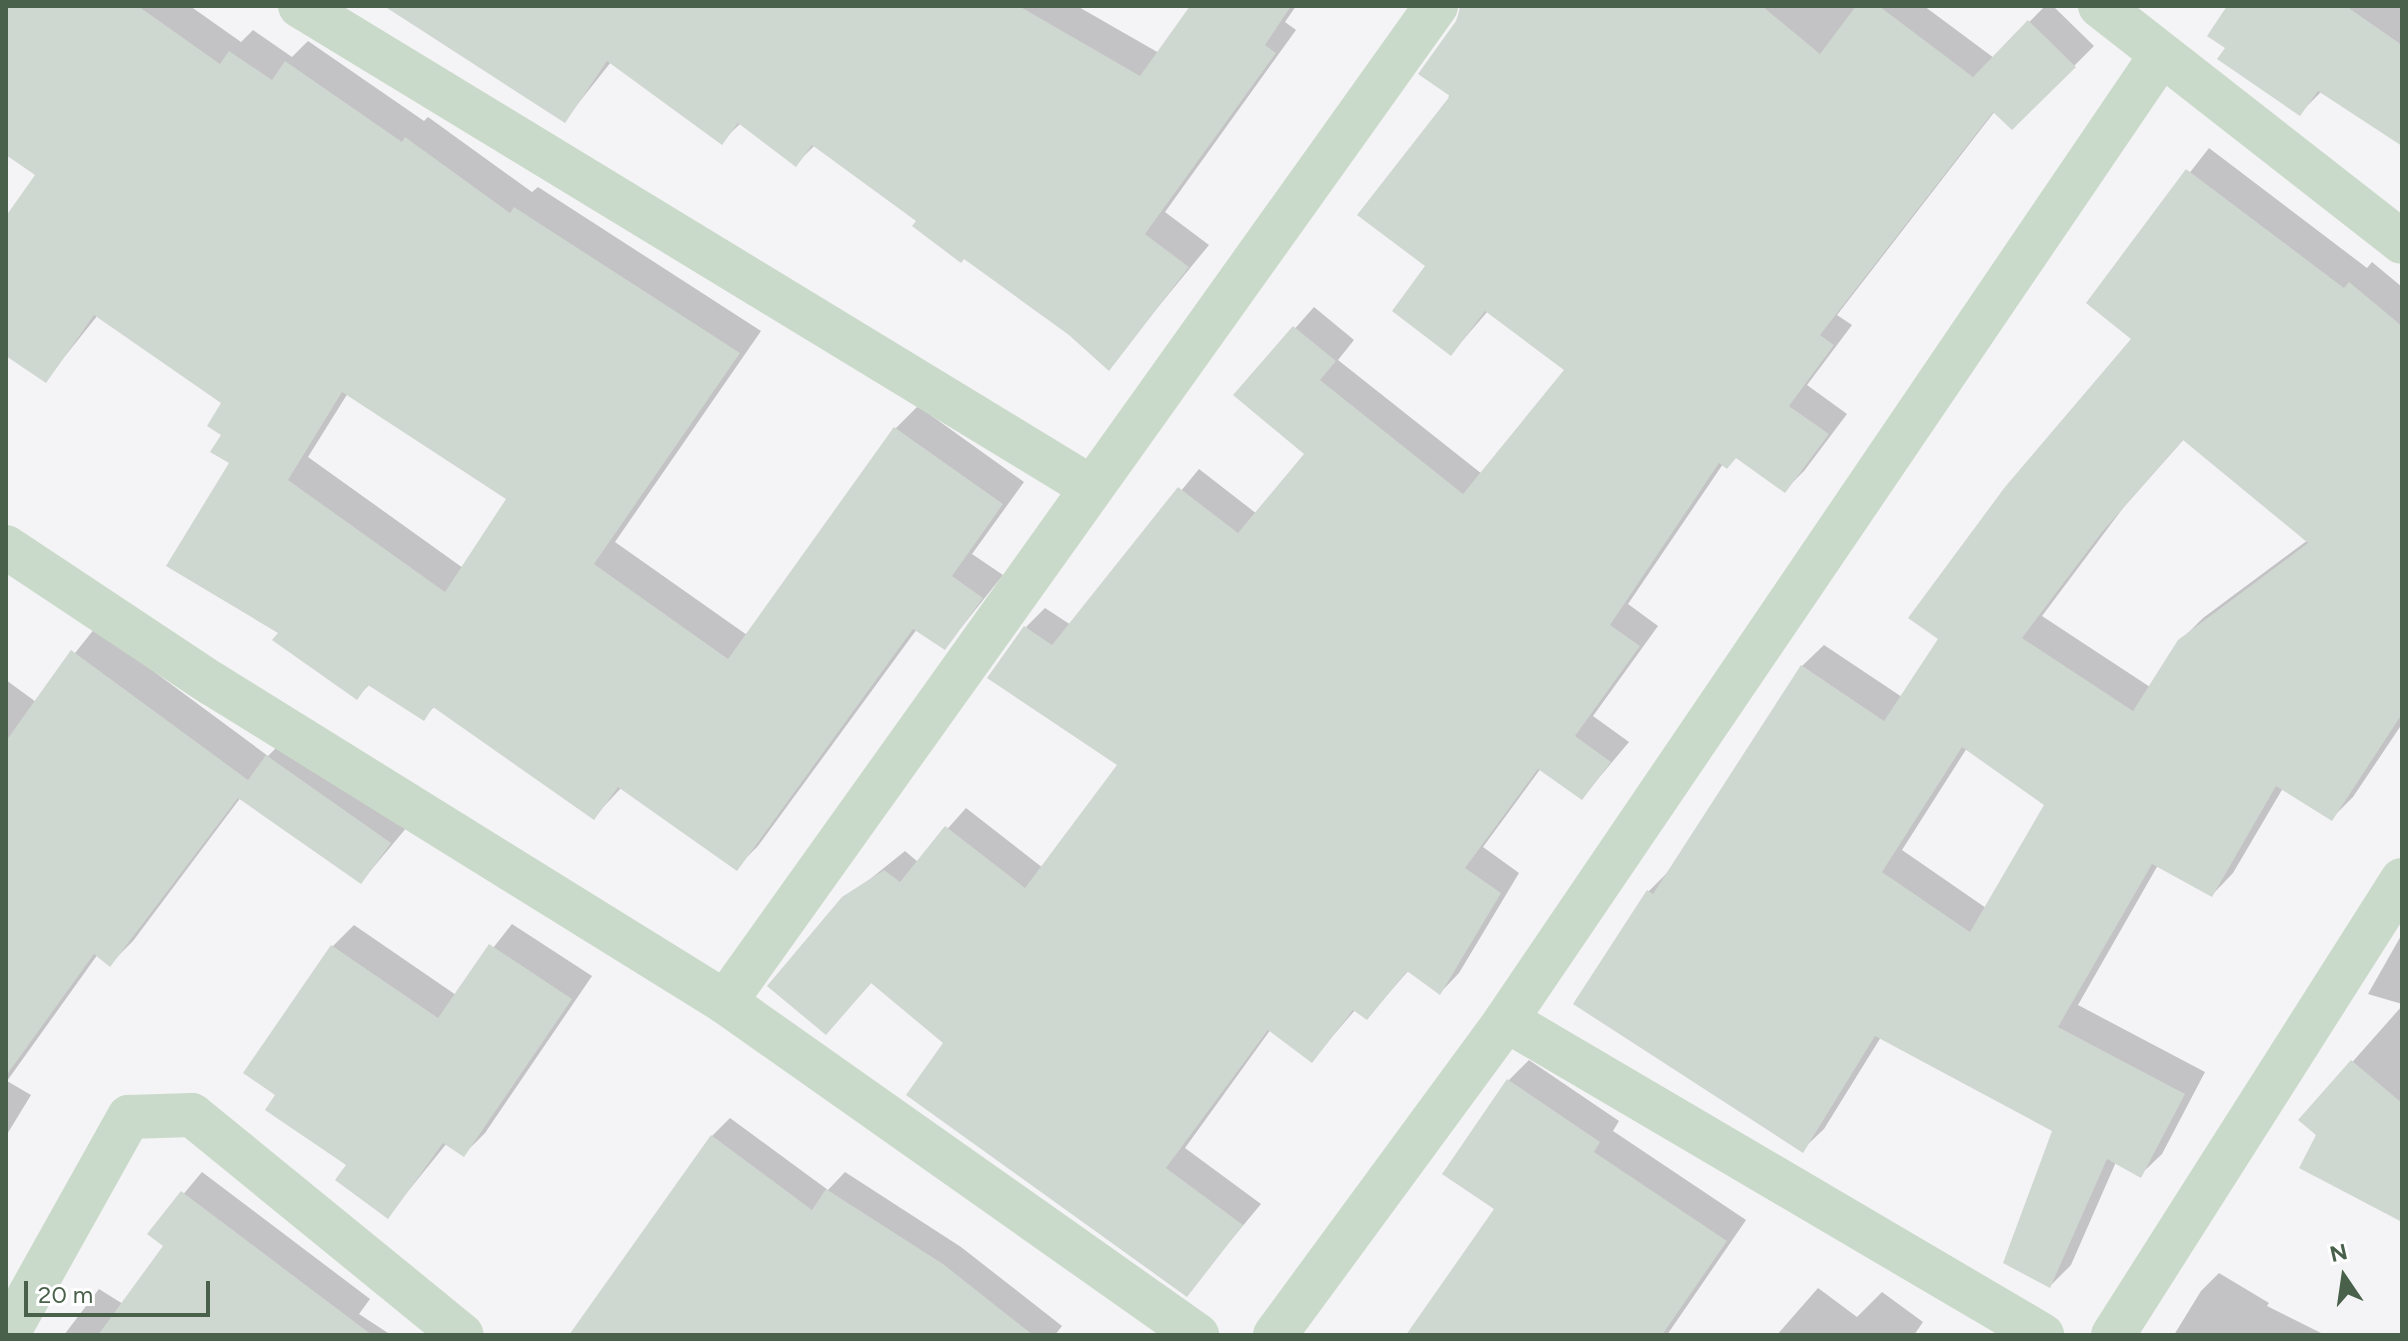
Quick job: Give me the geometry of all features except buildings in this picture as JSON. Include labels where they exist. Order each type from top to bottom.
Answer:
[{"type":"street","points":[[300,6],[1089,486]]},
{"type":"street","points":[[725,1002],[1089,486],[1436,6]]},
{"type":"street","points":[[2100,6],[2402,242]]},
{"type":"street","points":[[1275,1335],[1506,1020],[2161,55]]},
{"type":"street","points":[[6,547],[211,683],[725,1002],[1197,1335]]},
{"type":"street","points":[[2113,1335],[2402,880]]},
{"type":"street","points":[[1506,1020],[2042,1335]]},
{"type":"street","points":[[7,1335],[129,1117],[192,1115],[462,1335]]}]
